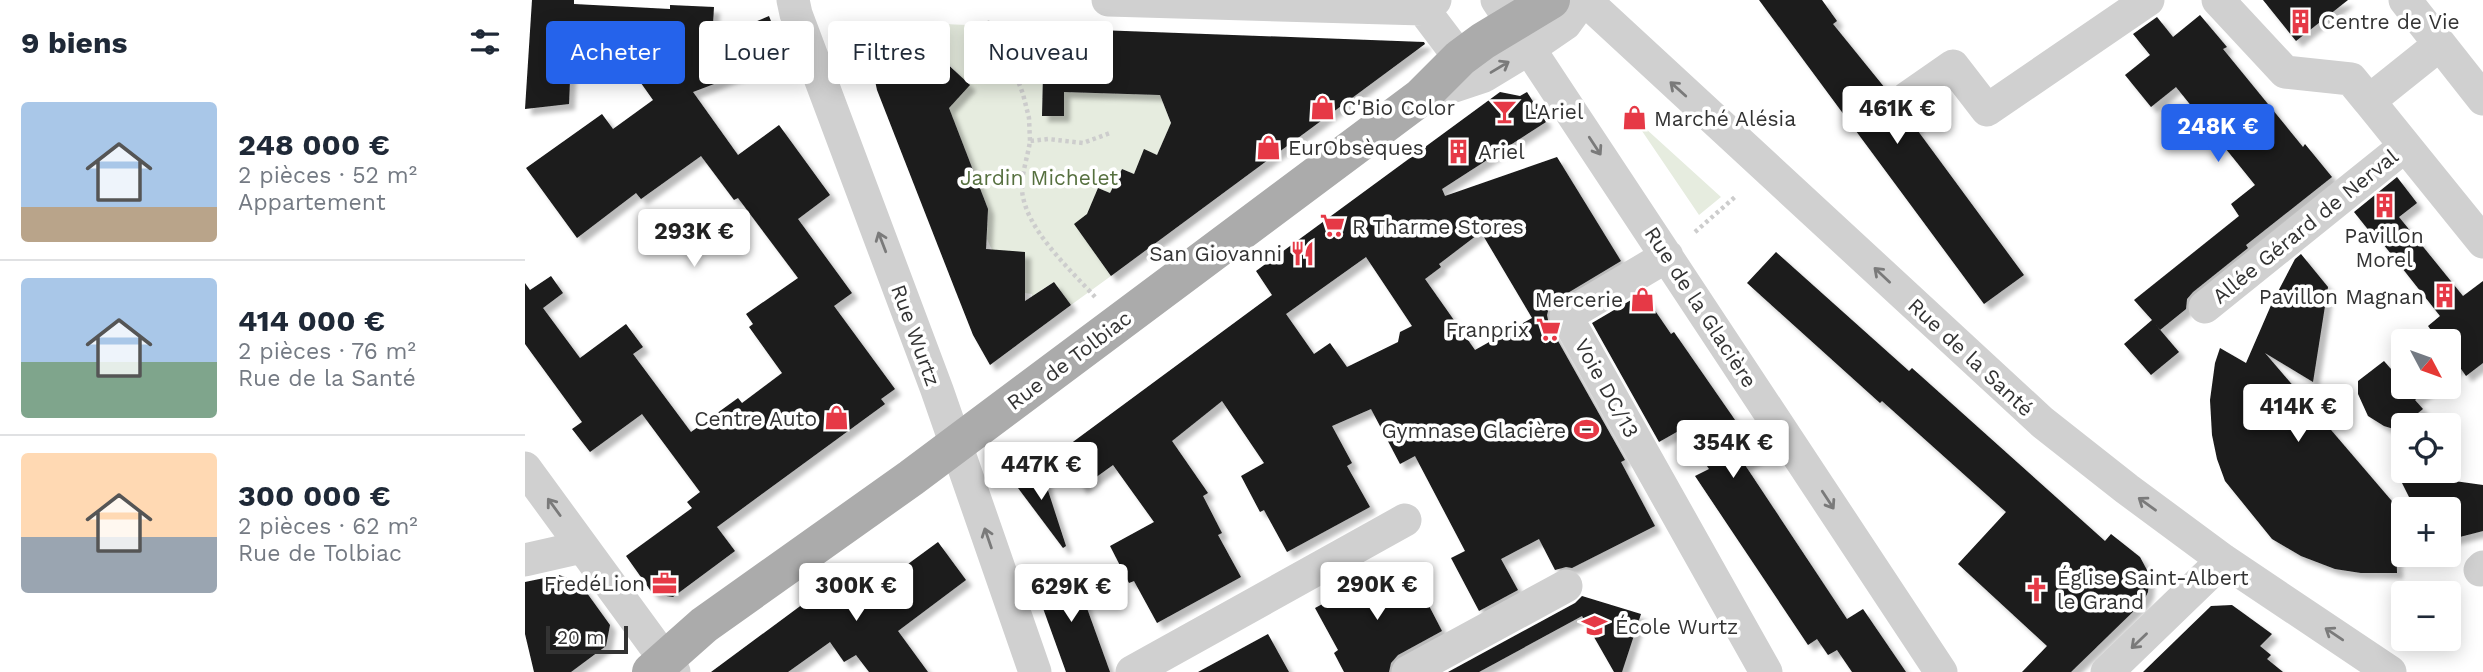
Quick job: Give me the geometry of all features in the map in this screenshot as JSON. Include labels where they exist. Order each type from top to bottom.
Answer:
[{"type":"main road","name":"Rue de Tolbiac","points":[[663,668],[704,625],[956,444],[1421,97],[1460,58],[1483,41],[1551,0]]},
{"type":"street","name":"Rue Wurtz","points":[[793,0],[956,444],[1035,672]]},
{"type":"street","points":[[1108,0],[1429,5],[1460,58]]},
{"type":"street","points":[[1421,97],[1484,76],[1514,24],[1565,24],[1573,13],[1573,0]]},
{"type":"street","name":"Rue de la Santé","points":[[1585,0],[2042,422],[2223,560],[2390,672]]},
{"type":"street","points":[[1907,98],[1953,66],[1987,110],[2148,0]]},
{"type":"street","points":[[2218,0],[2285,72],[2351,79],[2483,242]]},
{"type":"street","points":[[2405,0],[2483,99]]},
{"type":"street","name":"Rue de la Glacière","points":[[1514,24],[1941,672]]},
{"type":"street","points":[[2369,101],[2439,45]]},
{"type":"street","name":"Allée Gérard de Nerval","points":[[2205,307],[2405,146]]},
{"type":"street","name":"Voie DC/13","points":[[1667,256],[1566,316],[1766,672]]},
{"type":"street","points":[[525,468],[663,668]]},
{"type":"street","points":[[1132,672],[1405,520]]},
{"type":"street","points":[[525,560],[582,547]]},
{"type":"street","points":[[2107,672],[2223,560]]},
{"type":"street","points":[[1408,672],[1566,586]]},
{"type":"path","points":[[1019,84],[1029,118],[1030,141],[1022,189],[1026,207],[1050,248],[1095,297]]},
{"type":"path","points":[[1030,141],[1048,139],[1083,143],[1110,133]]},
{"type":"path","points":[[1695,232],[1735,197]]},
{"type":"green space","name":"Jardin Michelet","points":[[950,24],[964,25],[964,80],[950,66]]},
{"type":"green space","name":"Jardin Michelet","points":[[1043,84],[1042,116],[1063,116],[1064,92],[1160,95],[1172,126],[1157,155],[1144,150],[1134,174],[1122,169],[1110,193],[1098,188],[1111,276],[1071,305],[1054,282],[1041,290],[1059,314],[1040,328],[1031,310],[1032,294],[1025,293],[1025,253],[992,250],[987,239],[988,209],[951,114],[944,108],[969,85]]},
{"type":"green space","points":[[1645,128],[1721,197],[1699,215],[1642,131]]},
{"type":"building","points":[[532,0],[574,0],[574,4],[670,9],[670,5],[714,7],[713,21],[699,21],[699,84],[714,84],[693,92],[738,155],[779,125],[830,195],[798,219],[852,293],[834,306],[895,389],[881,399],[885,404],[717,527],[735,551],[673,597],[653,594],[626,556],[692,508],[687,502],[700,492],[642,414],[590,452],[572,429],[582,422],[525,344],[525,283],[530,290],[551,276],[563,293],[543,308],[580,358],[626,324],[643,347],[633,354],[691,432],[738,398],[742,403],[782,373],[749,327],[753,324],[746,314],[798,278],[738,198],[734,200],[701,156],[641,199],[636,193],[577,238],[526,168],[602,114],[613,129],[653,100],[642,84],[685,84],[685,21],[546,21],[546,84],[570,84],[569,104],[525,109]]},
{"type":"building","points":[[1759,0],[1822,0],[1837,21],[1833,24],[1889,93],[1888,100],[1892,109],[1899,116],[1914,115],[1920,123],[1915,127],[2024,275],[1984,304]]},
{"type":"building","name":"Centre de Vie","points":[[2263,0],[2348,0],[2296,41]]},
{"type":"building","points":[[2200,15],[2227,47],[2223,49],[2303,147],[2305,144],[2332,177],[2246,245],[2248,248],[2193,292],[2187,299],[2186,309],[2160,330],[2179,352],[2151,375],[2124,344],[2152,320],[2134,300],[2239,216],[2231,204],[2255,185],[2176,87],[2151,107],[2125,75],[2150,55],[2133,34],[2157,17],[2173,37]]},
{"type":"building","points":[[769,16],[771,21],[757,21]]},
{"type":"building","points":[[1113,31],[1425,44],[1111,276],[1074,224],[1087,214],[1098,188],[1110,193],[1122,169],[1134,174],[1144,149],[1157,155],[1171,123],[1160,95],[1064,92],[1064,116],[1042,116],[1043,84],[1113,84]]},
{"type":"building","points":[[950,66],[964,79],[964,84],[970,85],[949,108],[988,209],[986,249],[1025,252],[1025,301],[1054,282],[1071,305],[990,365],[973,335],[876,84],[950,84]]},
{"type":"building","points":[[1500,92],[1520,96],[1527,92],[1546,122],[1442,189],[1445,196],[1557,157],[1621,261],[1556,300],[1549,307],[1549,325],[1625,460],[1621,462],[1655,526],[1572,568],[1555,570],[1539,539],[1501,559],[1518,590],[1479,611],[1451,558],[1465,551],[1415,456],[1400,464],[1371,409],[1332,426],[1352,463],[1347,466],[1370,507],[1287,552],[1264,510],[1260,512],[1241,476],[1264,463],[1222,401],[1172,441],[1208,493],[1203,496],[1222,533],[1218,535],[1241,577],[1157,623],[1134,581],[1129,583],[1110,546],[1154,522],[1113,465],[1081,488],[1062,450],[1272,295],[1256,271]],"holes":[[[1481,232],[1532,318],[1475,350],[1425,279],[1441,267],[1439,264]],[[1366,257],[1412,326],[1400,332],[1398,342],[1347,367],[1330,343],[1314,354],[1286,314]]]},
{"type":"building","name":"Pavillon Magnan","points":[[2397,177],[2417,203],[2399,217],[2463,296],[2483,281],[2483,363],[2466,376],[2461,369],[2461,329],[2430,329],[2428,326],[2440,316],[2376,235],[2374,237],[2354,212]]},
{"type":"building","points":[[1776,252],[1909,371],[1912,368],[2105,541],[2111,534],[2140,557],[2149,578],[2148,592],[2143,602],[2071,672],[2022,672],[2047,646],[1958,564],[2006,512],[1747,283]]},
{"type":"building","points":[[2301,254],[2328,287],[2313,382],[2265,353],[2391,500],[2391,567],[2397,567],[2397,573],[2361,573],[2335,569],[2301,556],[2272,539],[2225,481],[2217,459],[2212,435],[2210,400],[2220,348],[2246,363],[2295,259]]},
{"type":"building","points":[[1643,293],[1671,334],[1674,332],[1760,456],[1745,465],[1847,619],[1863,609],[1906,672],[1852,672],[1837,650],[1828,655],[1817,639],[1808,645],[1695,476],[1709,469],[1682,429],[1659,442],[1592,323]]},
{"type":"building","name":"Pavillon Magnan","points":[[2384,361],[2391,369],[2391,399],[2416,399],[2423,409],[2418,413],[2391,413],[2391,428],[2368,416],[2358,394],[2358,381]]},
{"type":"building","points":[[1040,466],[1066,546],[1063,548],[1015,484]]},
{"type":"building","points":[[2461,482],[2483,485],[2483,531],[2461,537],[2461,497],[2409,497],[2402,483]]},
{"type":"building","points":[[938,542],[966,580],[898,631],[928,672],[869,672],[856,655],[844,662],[830,642],[788,672],[711,672],[830,584],[848,608]]},
{"type":"building","points":[[1399,563],[1422,605],[1427,602],[1442,631],[1398,655],[1391,663],[1389,672],[1344,672],[1334,653],[1338,650],[1315,608]]},
{"type":"building","points":[[1073,566],[1110,672],[1066,672],[1035,586]]},
{"type":"building","points":[[559,575],[579,582],[610,625],[606,646],[571,672],[534,672],[525,634],[525,582]]},
{"type":"building","points":[[1582,596],[1641,614],[1622,672],[1614,672],[1582,616],[1479,672],[1448,672],[1575,603]]},
{"type":"building","points":[[2232,605],[2272,634],[2260,646],[2271,655],[2267,659],[2283,672],[2143,672],[2211,606]]},
{"type":"building","points":[[1268,634],[1289,672],[1198,672]]},
{"type":"place","name":"Centre de Vie","points":[[2301,21]]},
{"type":"place","name":"C'Bio Color","points":[[1322,107]]},
{"type":"place","name":"L'Ariel","points":[[1504,111]]},
{"type":"place","name":"Marché Alésia","points":[[1634,118]]},
{"type":"place","name":"EurObsèques","points":[[1268,147]]},
{"type":"place","name":"Ariel","points":[[1458,151]]},
{"type":"place","name":"Pavillon Morel","points":[[2384,206]]},
{"type":"place","name":"R Tharme Stores","points":[[1332,226]]},
{"type":"place","name":"San Giovanni","points":[[1302,253]]},
{"type":"place","name":"Pavillon Magnan","points":[[2444,296]]},
{"type":"place","name":"Mercerie","points":[[1643,299]]},
{"type":"place","name":"Franprix","points":[[1549,329]]},
{"type":"place","name":"Centre Auto","points":[[837,418]]},
{"type":"place","name":"Gymnase Glacière","points":[[1586,430]]},
{"type":"place","name":"FredéLion","points":[[665,583]]},
{"type":"place","name":"Église Saint-Albert le Grand","points":[[2037,589]]},
{"type":"place","name":"École Wurtz","points":[[1595,626]]}]
